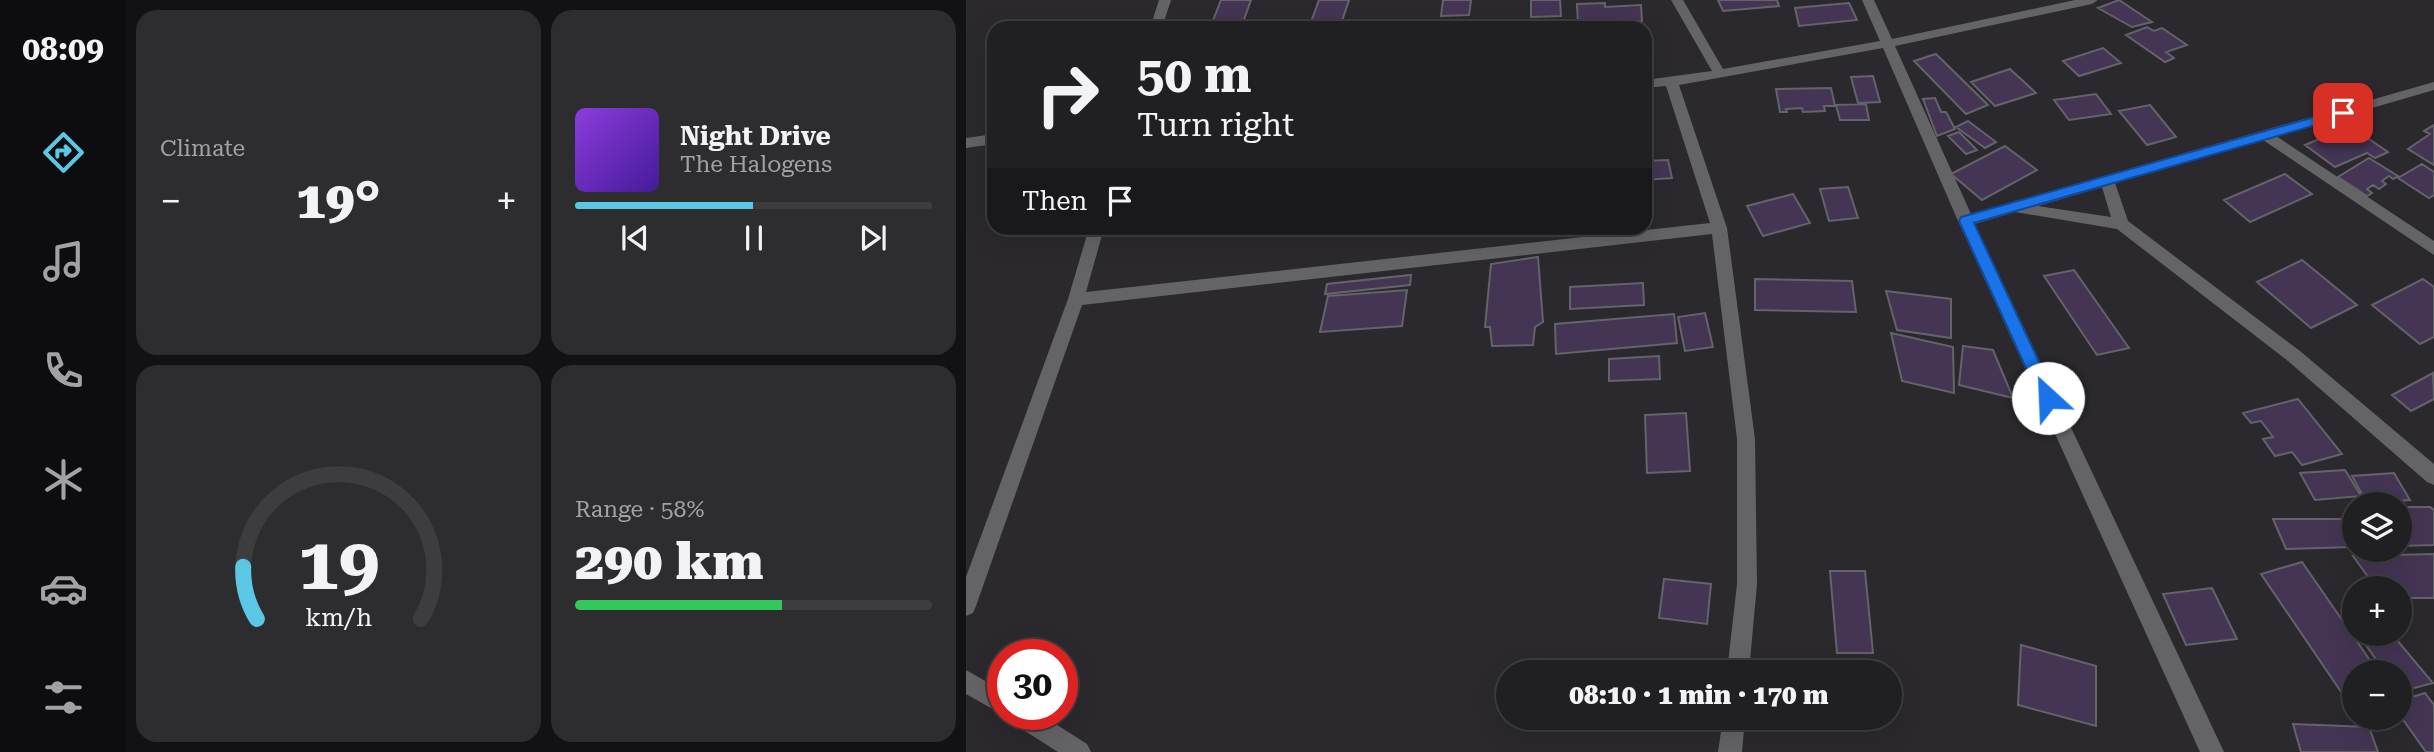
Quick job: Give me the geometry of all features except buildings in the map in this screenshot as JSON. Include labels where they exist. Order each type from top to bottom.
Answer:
[{"type":"street","points":[[1158,21],[1166,0]]},
{"type":"street","points":[[1677,0],[1720,74]]},
{"type":"street","points":[[1868,0],[1966,221],[2212,752]]},
{"type":"street","points":[[1652,83],[1886,44],[2092,0]]},
{"type":"street","points":[[1671,82],[1719,228],[1746,439],[1747,584],[1739,660]]},
{"type":"street","points":[[1966,221],[2265,135],[2430,91]]},
{"type":"street","points":[[2265,135],[2434,250]]},
{"type":"street","points":[[966,143],[987,140]]},
{"type":"street","points":[[2107,180],[2121,224]]},
{"type":"street","points":[[2018,208],[2121,224],[2294,356],[2434,476]]},
{"type":"street","points":[[1076,299],[1719,228]]},
{"type":"street","points":[[966,606],[1076,299],[1094,235]]},
{"type":"street","points":[[966,681],[987,694]]},
{"type":"street","points":[[1044,730],[1079,752]]},
{"type":"street","points":[[1730,752],[1733,730]]},
{"type":"route","points":[[2048,398],[1966,221],[2343,113]]}]
